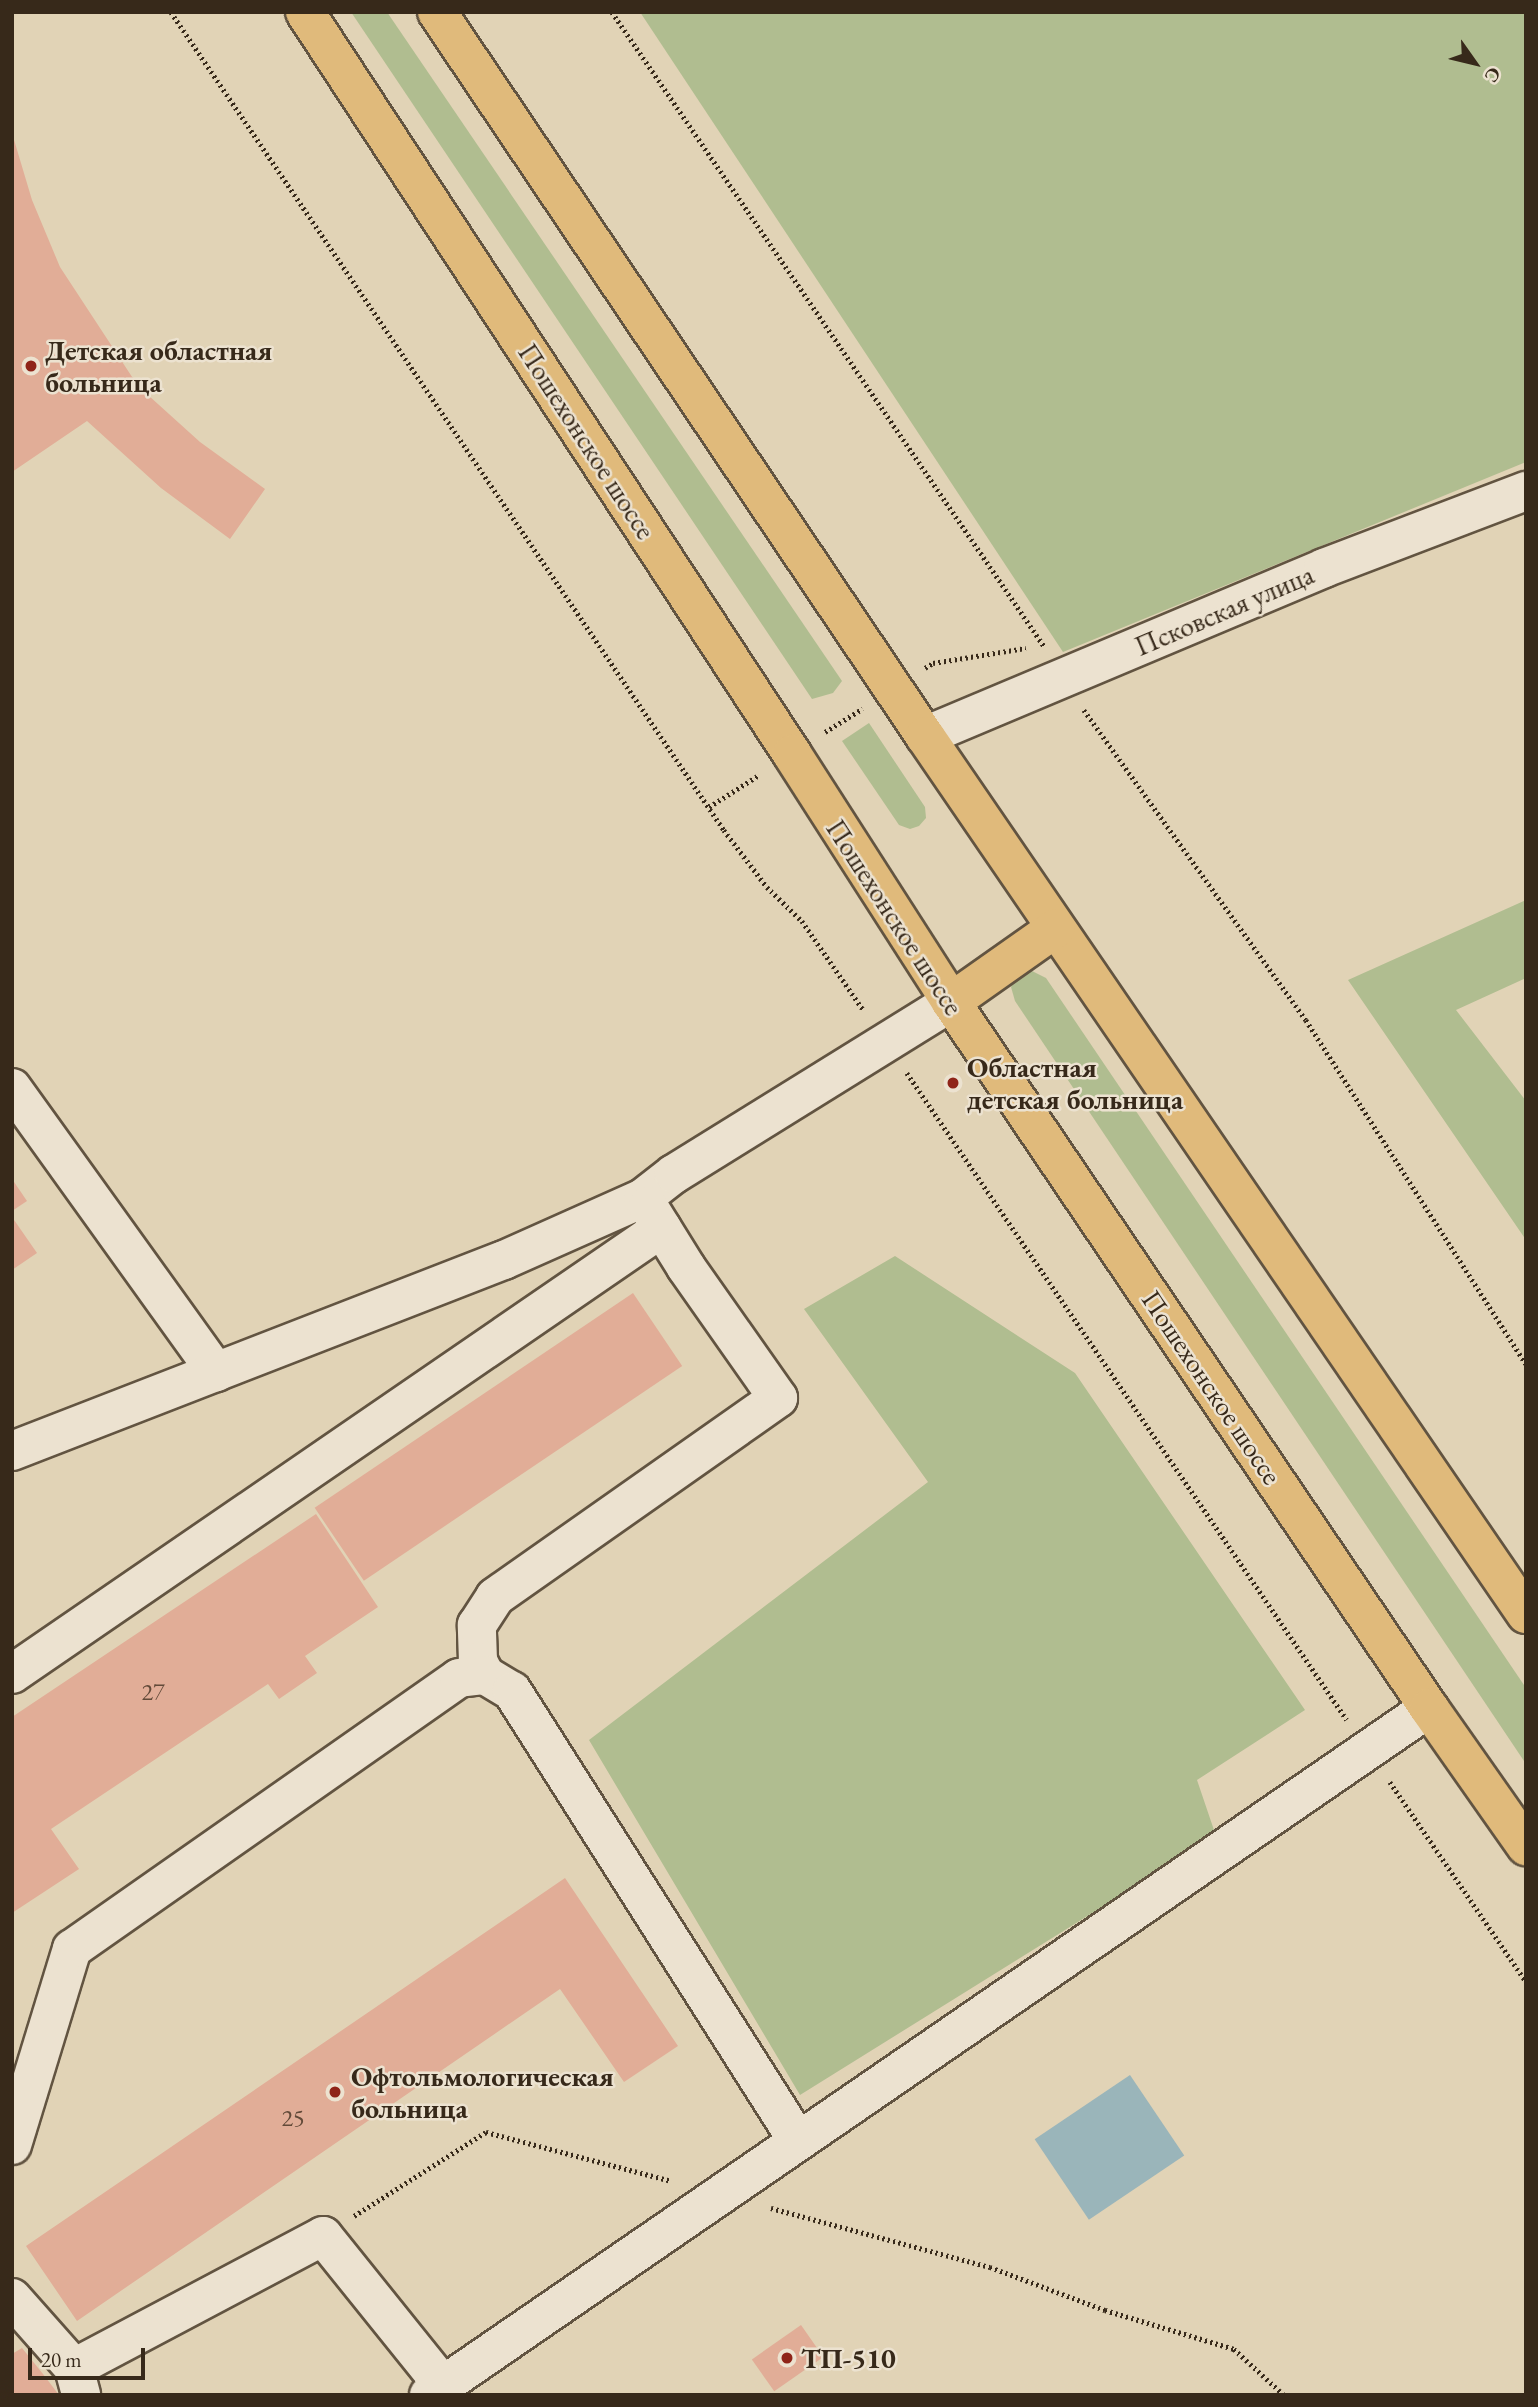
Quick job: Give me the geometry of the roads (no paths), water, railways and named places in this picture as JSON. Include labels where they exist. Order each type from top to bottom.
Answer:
[{"type":"main road","name":"Пошехонское шоссе","points":[[305,12],[792,754],[951,1002],[1429,1708],[1526,1846]]},
{"type":"main road","points":[[437,12],[925,736],[1526,1614]]},
{"type":"main road","points":[[951,1002],[1056,928]]},
{"type":"street","name":"Псковская улица","points":[[925,736],[1324,568],[1526,491]]},
{"type":"street","points":[[12,1674],[653,1213],[674,1174],[951,1002]]},
{"type":"street","points":[[12,1088],[216,1372]]},
{"type":"street","points":[[12,1451],[504,1260],[653,1213]]},
{"type":"street","points":[[653,1213],[686,1268],[778,1398],[495,1597],[477,1625],[478,1661],[485,1675],[512,1691],[798,2141]]},
{"type":"street","points":[[12,2146],[72,1950],[459,1678],[485,1675]]},
{"type":"street","points":[[12,2298],[78,2381],[323,2236],[436,2390],[1429,1708]]},
{"type":"water","points":[[1130,2075],[1184,2155],[1089,2220],[1035,2139]]},
{"type":"place","name":"Детская областная больница","points":[[31,366]]},
{"type":"place","name":"Областная детская больница","points":[[953,1083]]},
{"type":"place","name":"Офтольмологическая больница","points":[[335,2092]]},
{"type":"place","name":"ТП-510","points":[[787,2358]]}]
